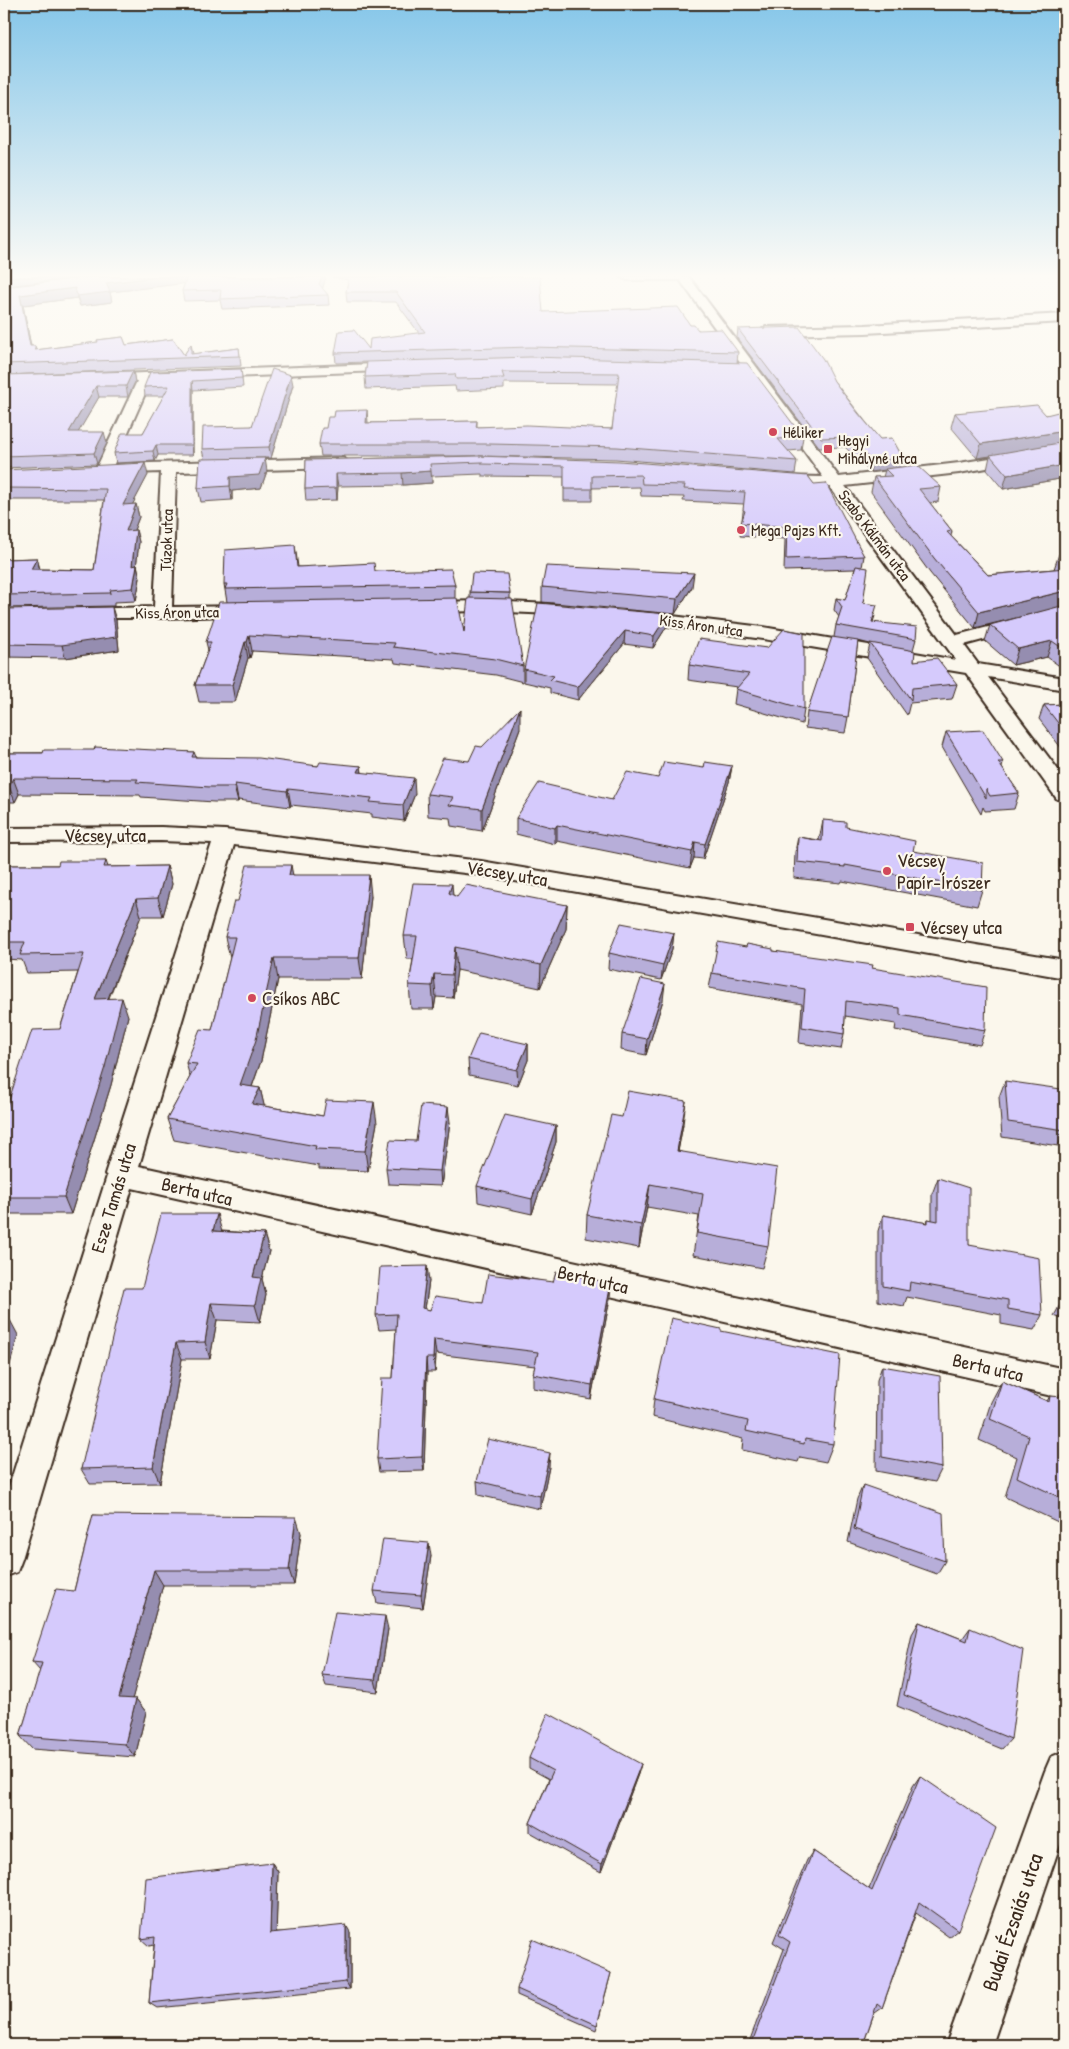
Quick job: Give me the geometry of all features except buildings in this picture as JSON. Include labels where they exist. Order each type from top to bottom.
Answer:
[{"type":"street","points":[[80,378],[237,373]]},
{"type":"street","name":"Szabó Kálmán utca","points":[[755,373],[1065,794]]},
{"type":"street","points":[[104,469],[146,376]]},
{"type":"street","points":[[766,479],[807,483],[836,482],[959,468],[1065,450]]},
{"type":"street","points":[[86,470],[169,466],[360,463]]},
{"type":"street","name":"Túzok utca","points":[[163,613],[169,466]]},
{"type":"street","points":[[408,608],[487,606],[590,612]]},
{"type":"street","name":"Kiss Áron utca","points":[[64,614],[271,610]]},
{"type":"street","points":[[954,642],[1065,612]]},
{"type":"street","name":"Kiss Áron utca","points":[[617,614],[763,633],[1065,684]]},
{"type":"street","name":"Vécsey utca","points":[[4,835],[161,834],[225,837],[481,868],[1065,969]]},
{"type":"street","name":"Esze Tamás utca","points":[[4,1559],[120,1174],[225,837]]},
{"type":"street","points":[[1029,963],[1065,958]]},
{"type":"street","name":"Berta utca","points":[[120,1174],[1065,1384]]},
{"type":"street","name":"Budai Ézsaiás utca","points":[[969,2045],[1065,1771]]},
{"type":"place","name":"Héliker","points":[[773,432]]},
{"type":"place","name":"Hegyi Mihályné utca","points":[[828,449]]},
{"type":"place","name":"Mega Pajzs Kft.","points":[[741,530]]},
{"type":"place","name":"Vécsey Papír-Írószer","points":[[887,871]]},
{"type":"place","name":"Vécsey utca","points":[[910,927]]},
{"type":"place","name":"Csíkos ABC","points":[[252,998]]}]
